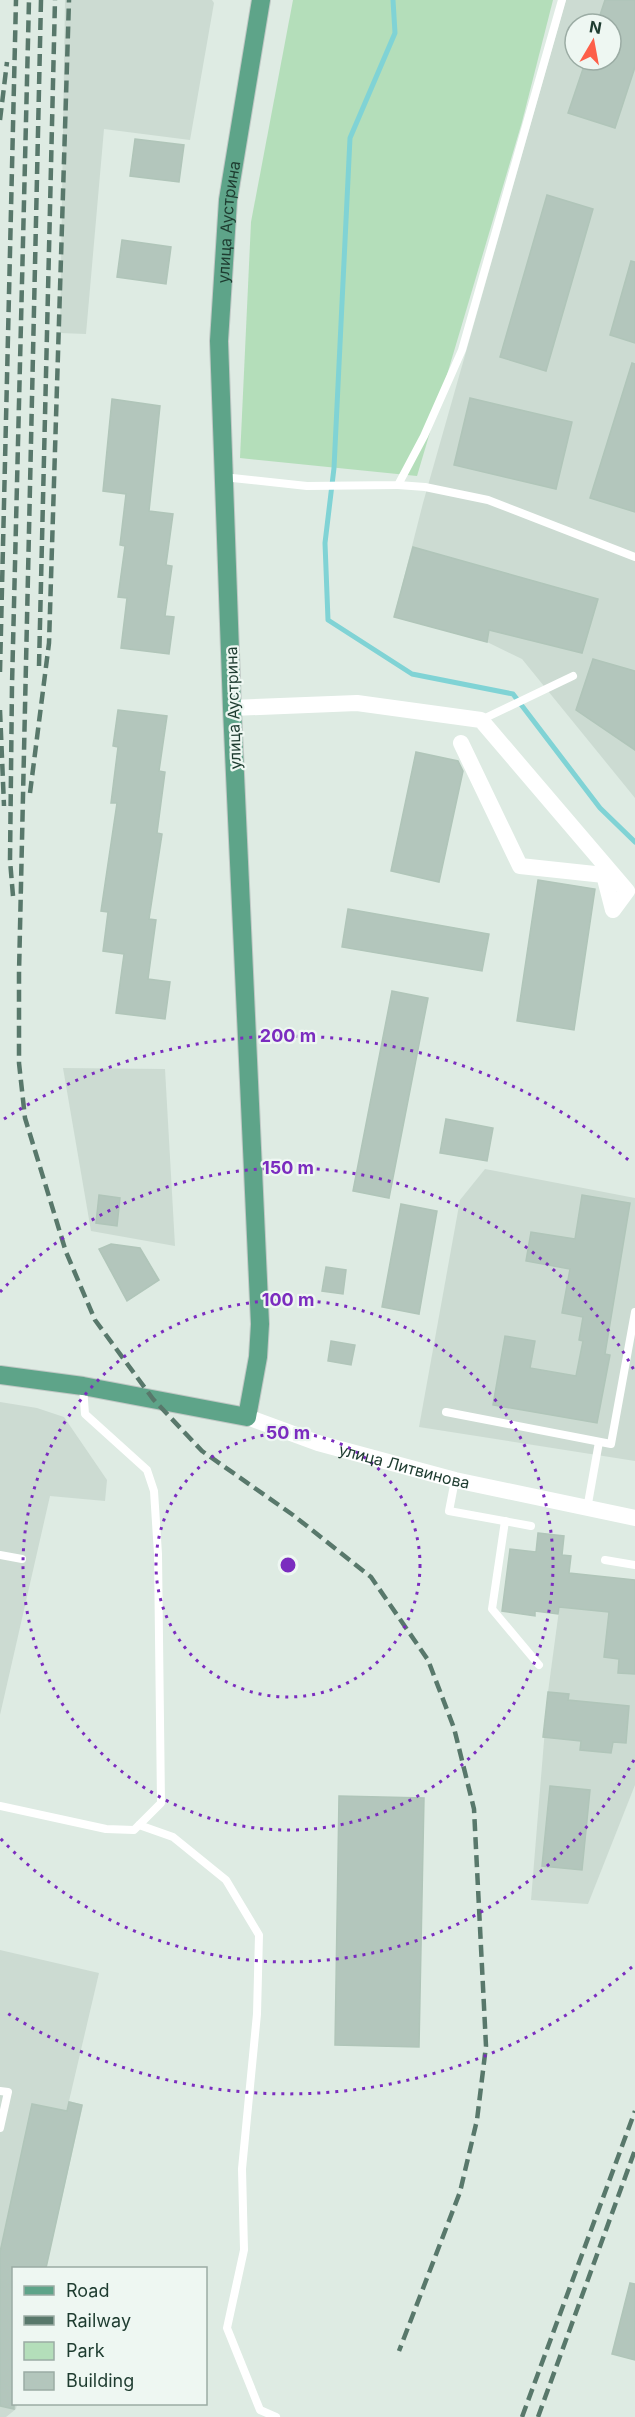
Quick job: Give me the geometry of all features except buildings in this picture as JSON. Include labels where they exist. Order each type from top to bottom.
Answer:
[{"type":"main road","name":"улица Аустрина","points":[[247,1417],[258,1357],[261,1324],[232,708],[219,341],[228,200],[260,1]]},
{"type":"main road","name":"улица Литвинова","points":[[0,1374],[83,1386],[247,1417]]},
{"type":"street","points":[[232,708],[357,703],[482,720],[631,894],[613,910],[604,875],[520,866],[461,743]]},
{"type":"street","name":"улица Литвинова","points":[[247,1417],[318,1443],[455,1480],[635,1518]]},
{"type":"lane","points":[[398,485],[424,436],[462,350],[562,0]]},
{"type":"lane","points":[[224,477],[307,486],[425,487],[489,500],[635,558]]},
{"type":"lane","points":[[482,720],[573,676]]},
{"type":"lane","points":[[446,1412],[611,1444],[635,1312]]},
{"type":"lane","points":[[0,1806],[106,1828],[134,1830],[161,1803],[158,1554],[154,1491],[147,1470],[85,1414],[83,1386]]},
{"type":"lane","points":[[587,1509],[599,1442]]},
{"type":"lane","points":[[455,1480],[449,1511],[531,1526]]},
{"type":"lane","points":[[505,1521],[492,1609],[539,1665]]},
{"type":"lane","points":[[0,1555],[22,1559]]},
{"type":"lane","points":[[605,1560],[635,1565]]},
{"type":"lane","points":[[139,1825],[173,1837],[226,1880],[259,1935],[257,2014],[242,2169],[244,2250],[227,2328],[260,2410],[276,2417]]},
{"type":"lane","points":[[0,2091],[8,2092],[0,2128]]},
{"type":"shaded area","points":[[65,0],[212,0],[214,3],[190,140],[104,129],[86,334],[60,333]]},
{"type":"shaded area","points":[[566,0],[635,0],[635,798],[522,659],[487,642],[394,617],[423,503]]},
{"type":"shaded area","points":[[63,1068],[165,1069],[175,1246],[91,1231]]},
{"type":"shaded area","points":[[485,1169],[635,1198],[635,1461],[419,1427],[460,1200]]},
{"type":"shaded area","points":[[0,1402],[37,1408],[64,1417],[107,1480],[105,1501],[50,1496],[0,1715]]},
{"type":"shaded area","points":[[564,1573],[635,1580],[635,1785],[588,1904],[531,1900],[548,1692]]},
{"type":"shaded area","points":[[0,1950],[99,1973],[69,2101],[83,2105],[46,2267],[12,2267],[12,2405],[17,2405],[16,2409],[6,2417],[0,2417]]},
{"type":"green space","points":[[293,0],[553,0],[522,122],[417,476],[240,458],[251,222]]},
{"type":"waterway","points":[[393,0],[395,33],[350,138],[334,468],[325,543],[328,620],[412,674],[513,694],[600,808],[635,842]]},
{"type":"railway","points":[[0,672],[16,0]]},
{"type":"railway","points":[[13,896],[10,860],[12,685],[29,0]]},
{"type":"railway","points":[[41,0],[19,973],[19,1063],[25,1118],[66,1252],[95,1320],[153,1399],[202,1451],[293,1515],[371,1577],[428,1660],[454,1728],[474,1809],[486,2046],[477,2120],[460,2192],[399,2351]]},
{"type":"railway","points":[[39,666],[55,0]]},
{"type":"railway","points":[[30,793],[49,643],[69,0]]},
{"type":"railway","points":[[0,120],[7,62]]},
{"type":"railway","points":[[0,710],[4,806]]},
{"type":"railway","points":[[522,2417],[635,2111]]},
{"type":"railway","points":[[538,2417],[635,2150]]}]
